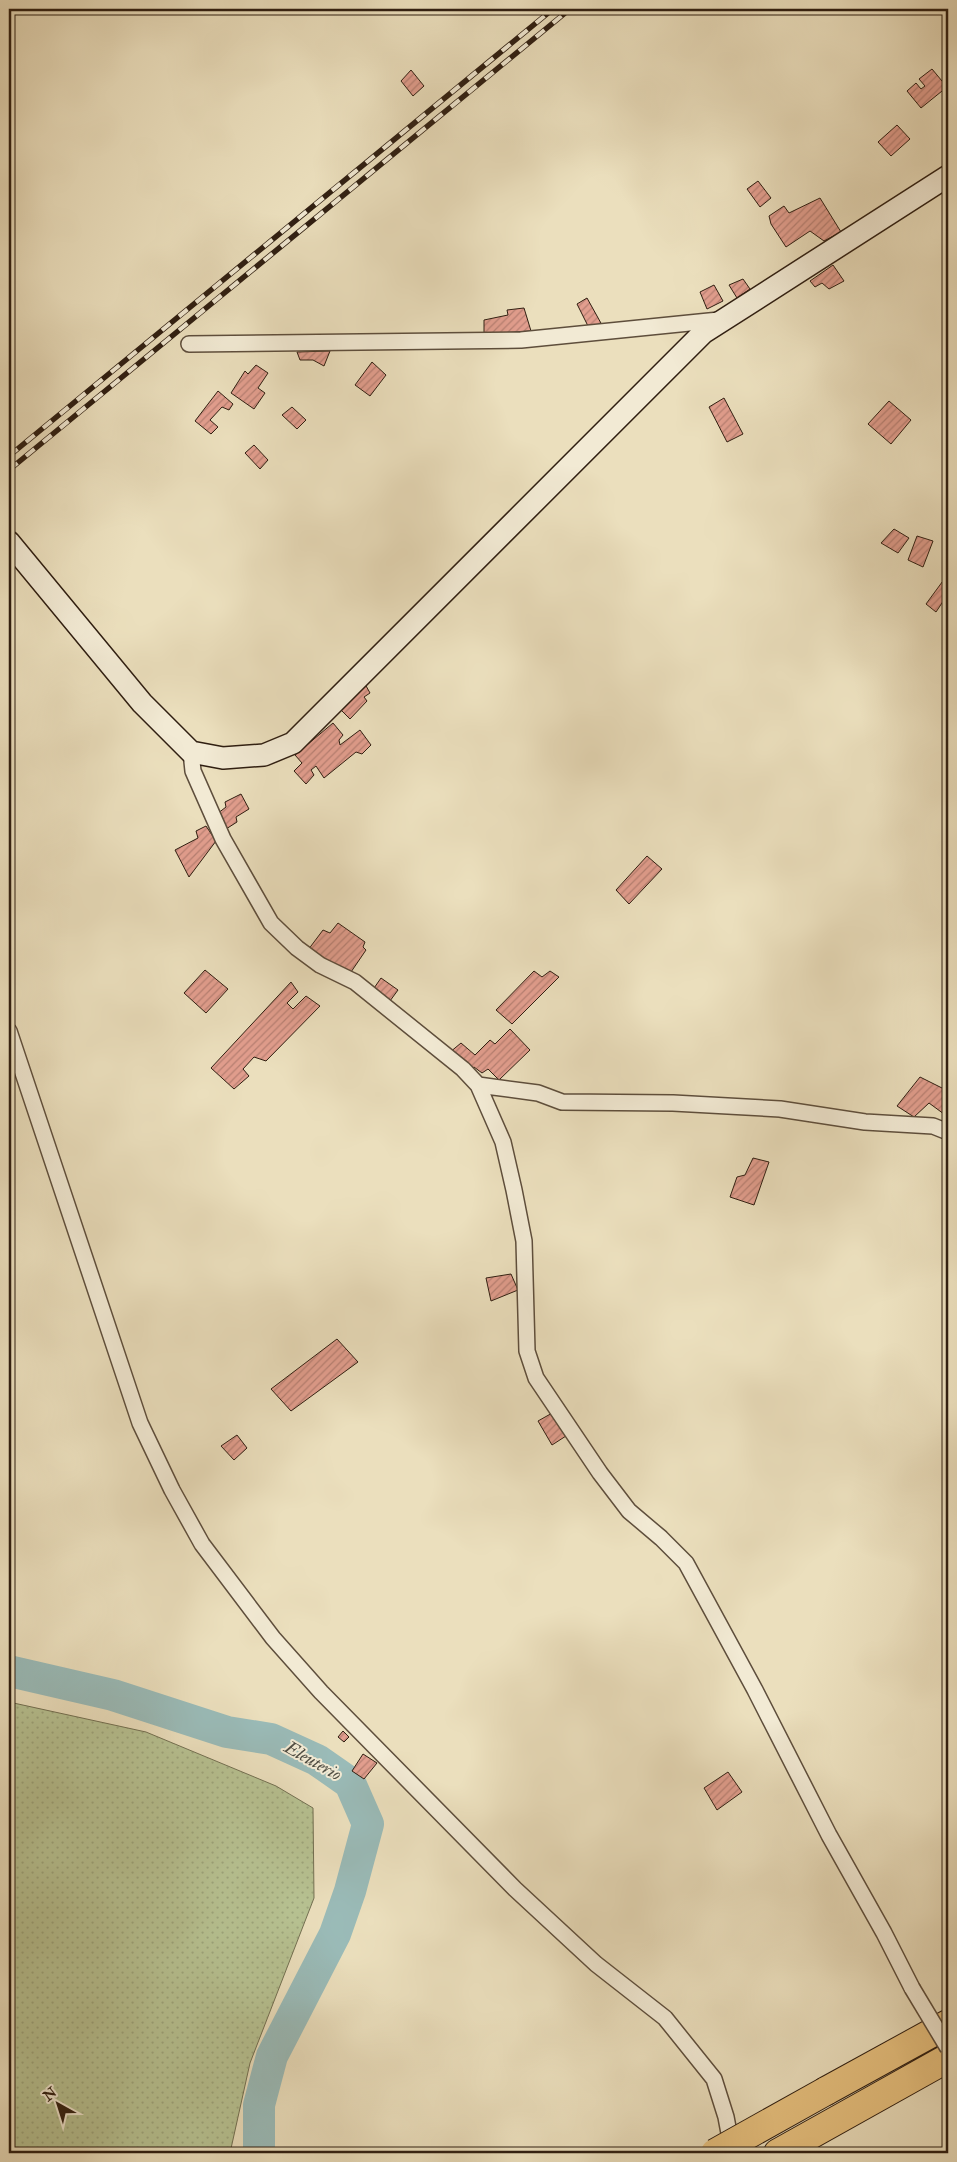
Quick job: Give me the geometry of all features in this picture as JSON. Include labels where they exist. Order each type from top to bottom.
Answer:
[{"type":"highway","points":[[716,2153],[948,2024]]},
{"type":"highway","points":[[778,2153],[948,2058]]},
{"type":"street","points":[[10,546],[142,703],[191,752],[223,758],[264,755],[293,743],[703,332],[948,176]]},
{"type":"street","points":[[189,344],[521,340],[695,324],[727,318]]},
{"type":"street","points":[[191,752],[193,771],[223,839],[271,922],[296,948],[320,965],[355,982],[463,1070],[478,1085],[503,1142],[514,1190],[524,1241],[527,1351],[536,1378],[600,1473],[629,1511],[661,1538],[686,1563],[755,1690],[828,1835],[884,1933],[912,1988],[948,2048]]},
{"type":"street","points":[[9,1031],[140,1423],[172,1490],[202,1544],[273,1638],[321,1692],[515,1888],[596,1964],[665,2018],[714,2080],[726,2117],[733,2153]]},
{"type":"street","points":[[478,1085],[538,1094],[562,1102],[673,1103],[780,1109],[865,1122],[933,1126],[948,1132]]},
{"type":"green space","points":[[9,1702],[146,1732],[276,1786],[313,1808],[314,1898],[250,2063],[230,2153],[9,2153]]},
{"type":"building","points":[[932,69],[947,87],[921,108],[907,91],[916,83],[921,89],[925,86],[919,79]]},
{"type":"building","points":[[411,70],[424,86],[413,96],[401,81]]},
{"type":"building","points":[[897,125],[910,139],[891,156],[878,142]]},
{"type":"building","points":[[758,181],[771,198],[760,207],[747,189]]},
{"type":"building","points":[[820,198],[841,232],[824,241],[810,231],[786,247],[771,224],[769,216],[784,206],[789,213]]},
{"type":"building","points":[[833,265],[844,281],[829,289],[822,283],[815,287],[810,281]]},
{"type":"building","points":[[743,279],[750,289],[737,298],[729,285]]},
{"type":"building","points":[[714,285],[723,301],[707,309],[700,292]]},
{"type":"building","points":[[587,298],[602,325],[588,326],[577,304]]},
{"type":"building","points":[[524,308],[531,331],[484,334],[484,320],[508,315],[507,310]]},
{"type":"building","points":[[330,351],[324,366],[313,360],[300,360],[297,352]]},
{"type":"building","points":[[372,362],[386,375],[370,396],[355,385]]},
{"type":"building","points":[[256,365],[268,373],[258,388],[265,393],[254,409],[231,393],[245,371],[248,374]]},
{"type":"building","points":[[218,391],[233,404],[229,410],[222,407],[210,420],[218,427],[211,434],[195,421]]},
{"type":"building","points":[[724,398],[743,434],[727,442],[709,407]]},
{"type":"building","points":[[889,401],[911,420],[891,444],[868,424]]},
{"type":"building","points":[[292,407],[306,420],[297,429],[282,415]]},
{"type":"building","points":[[254,445],[268,460],[260,469],[245,453]]},
{"type":"building","points":[[894,529],[909,538],[898,553],[881,543]]},
{"type":"building","points":[[917,536],[933,541],[923,567],[908,560]]},
{"type":"building","points":[[948,574],[948,594],[936,612],[926,604]]},
{"type":"building","points":[[365,684],[370,693],[364,697],[367,701],[350,719],[340,709]]},
{"type":"building","points":[[333,723],[343,735],[339,740],[340,745],[360,730],[371,745],[362,754],[356,752],[324,778],[316,766],[311,770],[314,775],[306,784],[294,771],[302,763],[295,755]]},
{"type":"building","points":[[241,794],[249,809],[236,817],[237,822],[226,829],[217,814],[226,807],[225,802]]},
{"type":"building","points":[[206,826],[216,841],[189,877],[175,850],[198,838],[196,831]]},
{"type":"building","points":[[647,856],[662,869],[629,904],[616,890]]},
{"type":"building","points":[[338,923],[365,942],[363,947],[366,950],[351,972],[343,968],[337,971],[308,950],[323,930],[330,933]]},
{"type":"building","points":[[205,970],[228,989],[206,1013],[184,993]]},
{"type":"building","points":[[534,971],[542,977],[550,971],[559,977],[512,1024],[496,1010]]},
{"type":"building","points":[[381,978],[398,990],[387,1005],[372,991]]},
{"type":"building","points":[[291,982],[298,992],[287,1003],[293,1009],[306,996],[320,1006],[266,1061],[254,1057],[243,1069],[249,1076],[234,1089],[211,1068]]},
{"type":"building","points":[[510,1029],[530,1050],[499,1080],[488,1069],[482,1073],[474,1067],[469,1071],[449,1053],[461,1043],[475,1055],[490,1040],[495,1044]]},
{"type":"building","points":[[920,1077],[948,1091],[948,1117],[929,1103],[914,1117],[897,1106]]},
{"type":"building","points":[[753,1158],[769,1162],[754,1205],[730,1197],[737,1177],[745,1175]]},
{"type":"building","points":[[511,1274],[518,1290],[491,1301],[486,1278]]},
{"type":"building","points":[[337,1339],[358,1362],[291,1411],[271,1389]]},
{"type":"building","points":[[554,1412],[566,1436],[552,1445],[538,1421]]},
{"type":"building","points":[[237,1435],[247,1448],[234,1460],[221,1446]]},
{"type":"building","points":[[343,1731],[349,1737],[344,1742],[338,1737]]},
{"type":"building","points":[[363,1754],[377,1763],[364,1779],[352,1771]]},
{"type":"building","points":[[728,1772],[742,1792],[717,1810],[704,1788]]},
{"type":"waterway","name":"Eleuterio","points":[[9,1671],[113,1695],[227,1732],[271,1739],[317,1760],[350,1783],[368,1824],[350,1891],[335,1934],[272,2056],[259,2105],[259,2153]]},
{"type":"railway","points":[[9,456],[553,9]]},
{"type":"railway","points":[[9,470],[570,9]]}]
